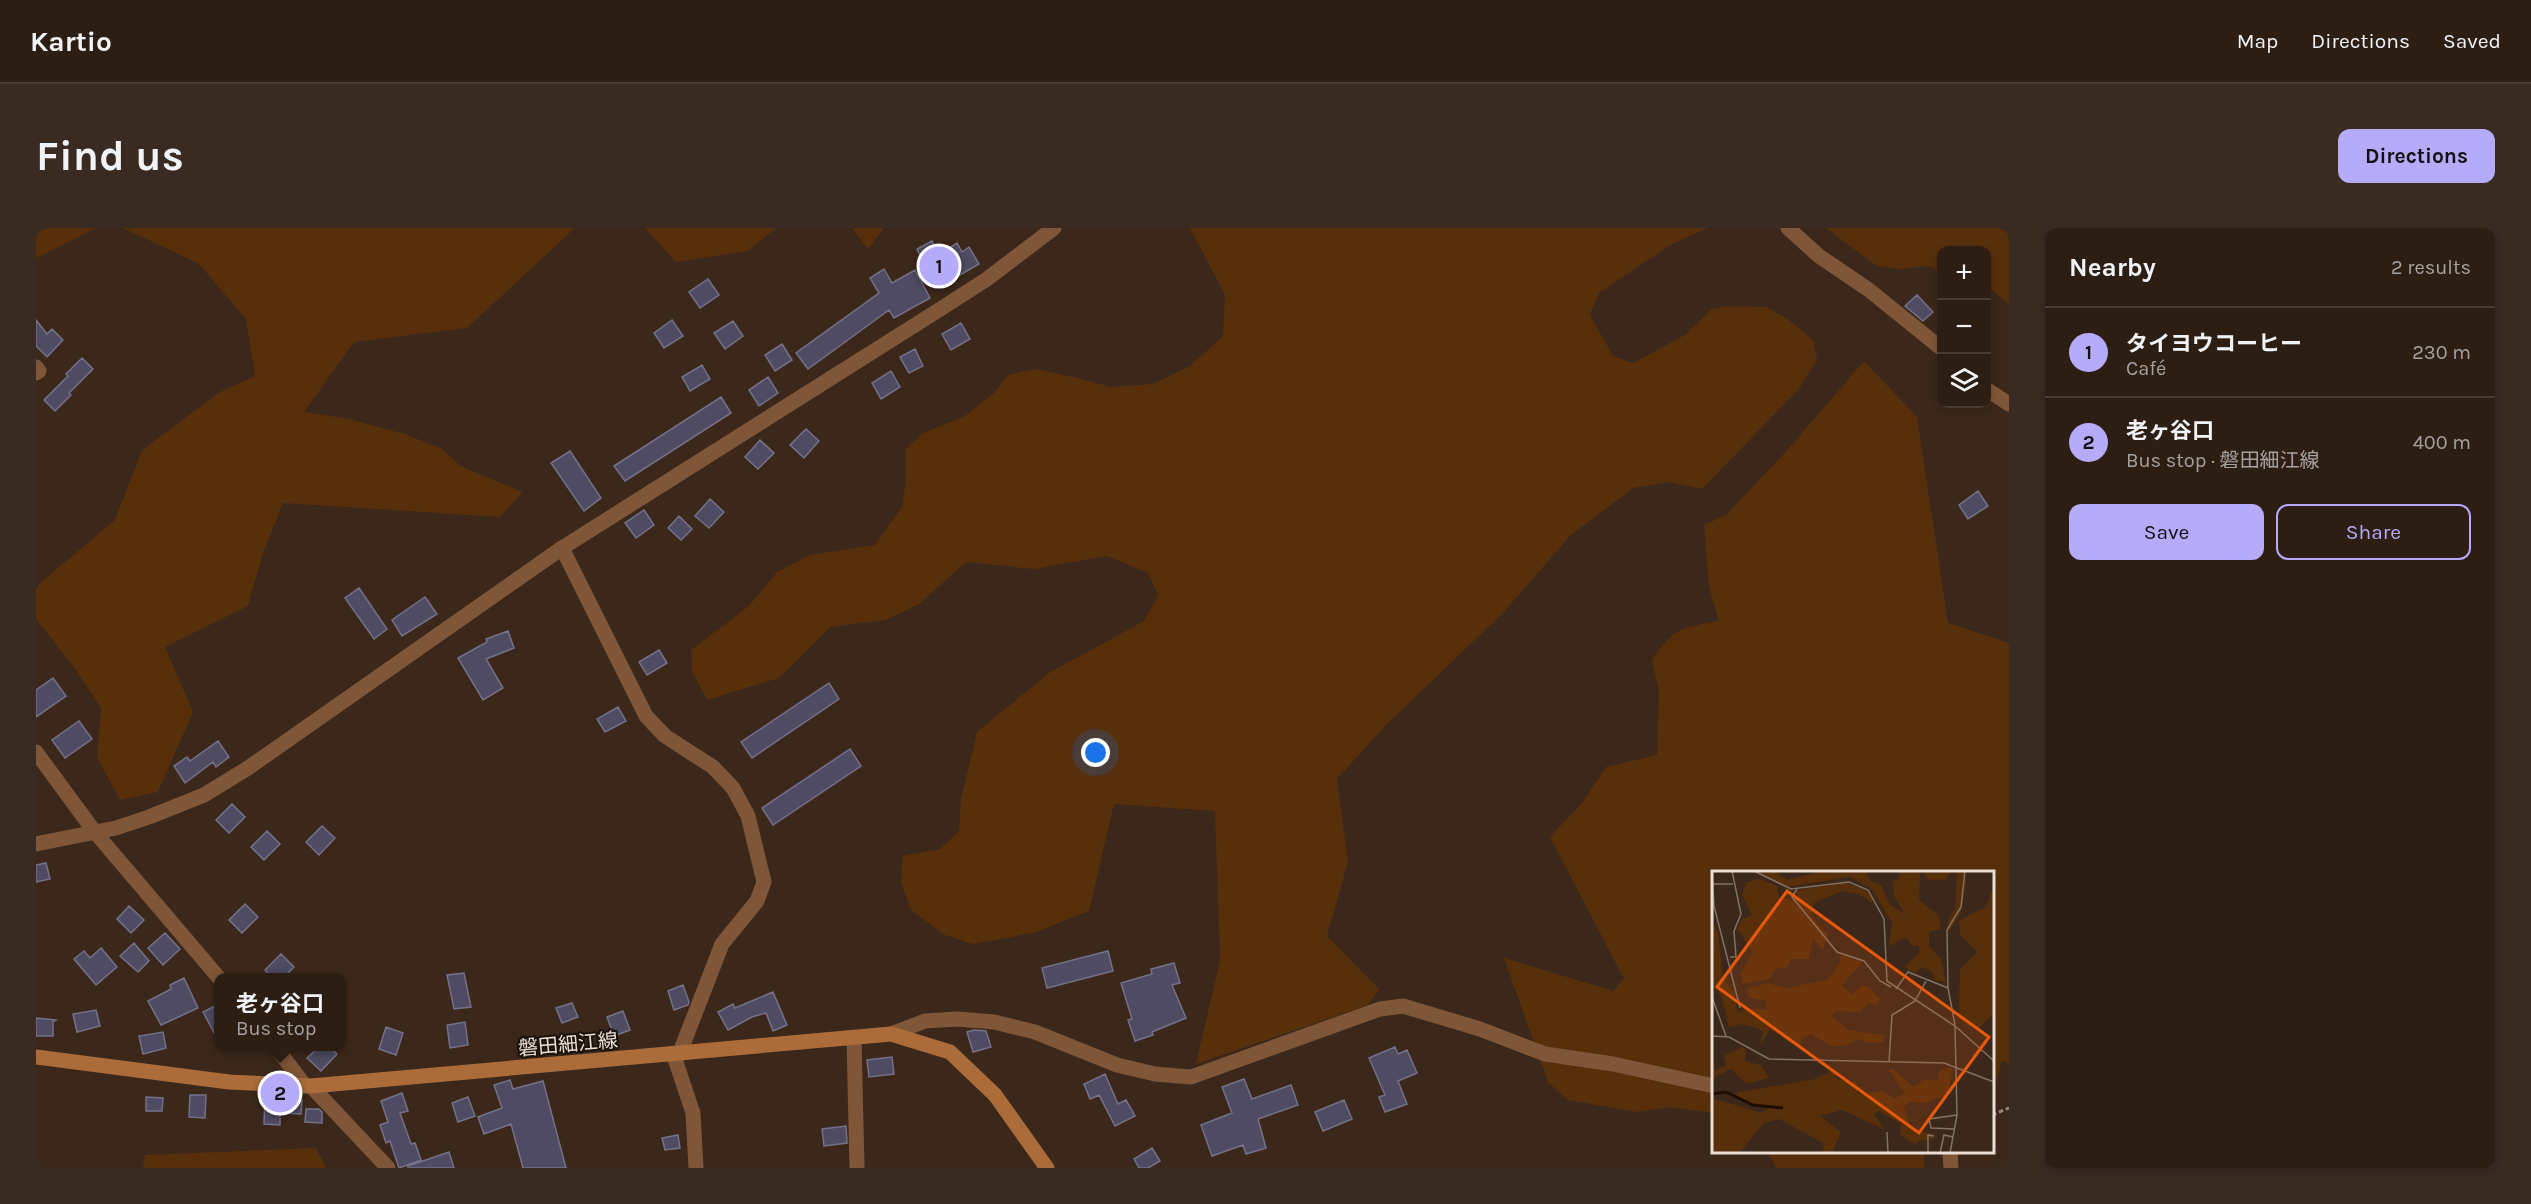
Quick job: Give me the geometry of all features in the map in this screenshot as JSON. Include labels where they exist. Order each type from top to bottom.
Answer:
[{"type":"main road","name":"磐田細江線","points":[[36,1057],[229,1082],[308,1086],[676,1055],[891,1034],[950,1052],[995,1095],[1047,1168]]},
{"type":"street","points":[[36,844],[116,828],[204,795],[257,762],[562,548],[960,297],[1054,228]]},
{"type":"street","points":[[1788,228],[1819,256],[1869,290],[1937,346]]},
{"type":"street","points":[[36,367],[39,371],[36,373]]},
{"type":"street","points":[[1991,392],[2009,404]]},
{"type":"street","points":[[562,548],[646,716],[665,736],[712,767],[733,788],[748,816],[759,858],[764,882],[757,901],[722,944],[676,1055],[693,1113],[696,1168]]},
{"type":"street","points":[[36,752],[94,831],[215,973]]},
{"type":"street","points":[[891,1034],[925,1021],[957,1019],[994,1022],[1035,1032],[1117,1065],[1155,1074],[1191,1077],[1380,1009],[1403,1006],[1480,1029],[1545,1054],[1613,1064],[1712,1086]]},
{"type":"street","points":[[854,1038],[856,1168]]},
{"type":"street","points":[[278,1051],[308,1086],[388,1168]]},
{"type":"street","points":[[1950,1153],[1951,1168]]},
{"type":"path","points":[[1994,1114],[2009,1108]]},
{"type":"shaded area","points":[[36,228],[96,228],[36,258]]},
{"type":"shaded area","points":[[123,228],[575,228],[467,328],[354,342],[304,412],[349,419],[405,434],[442,449],[461,466],[522,492],[501,517],[283,503],[262,556],[248,606],[165,647],[193,712],[158,792],[120,800],[97,757],[101,708],[74,667],[36,619],[36,590],[39,584],[115,520],[142,450],[218,393],[255,376],[246,319],[199,264]]},
{"type":"shaded area","points":[[645,228],[776,228],[748,251],[676,262]]},
{"type":"shaded area","points":[[852,228],[884,228],[868,249]]},
{"type":"shaded area","points":[[1190,228],[1708,228],[1670,245],[1599,293],[1590,315],[1613,356],[1633,363],[1685,335],[1712,309],[1731,306],[1766,307],[1789,320],[1813,340],[1817,359],[1799,389],[1702,489],[1669,482],[1633,488],[1570,536],[1502,614],[1387,724],[1337,779],[1348,862],[1327,936],[1379,989],[1368,1005],[1196,1064],[1220,960],[1215,811],[1114,804],[1089,911],[1033,933],[973,944],[945,935],[911,910],[901,882],[903,856],[940,849],[959,831],[961,798],[977,732],[1049,673],[1144,621],[1158,595],[1148,573],[1107,556],[1034,569],[966,562],[919,604],[886,620],[830,627],[779,678],[707,700],[692,671],[691,650],[749,606],[777,572],[810,555],[875,545],[902,507],[906,480],[906,449],[923,433],[965,416],[994,393],[1008,375],[1035,369],[1111,387],[1153,384],[1190,366],[1223,336],[1225,295]]},
{"type":"shaded area","points":[[1826,228],[2009,228],[2009,304],[1991,289],[1991,246],[1937,246],[1937,269],[1927,266],[1901,269],[1877,266]]},
{"type":"shaded area","points":[[1864,361],[1917,417],[1948,623],[2009,643],[2009,1064],[2002,1060],[1994,1089],[1994,871],[1712,871],[1712,1113],[1671,1107],[1638,1112],[1568,1100],[1548,1082],[1504,958],[1613,991],[1625,977],[1550,837],[1582,803],[1606,767],[1657,755],[1659,692],[1652,660],[1666,641],[1679,631],[1719,621],[1709,587],[1704,525],[1726,515],[1790,447]]},
{"type":"shaded area","points":[[316,1148],[326,1168],[143,1168],[145,1155]]},
{"type":"shaded area","points":[[1769,1153],[1924,1153],[1924,1168],[1776,1168]]},
{"type":"building","points":[[932,241],[943,263],[927,270],[917,249]]},
{"type":"building","points":[[957,243],[962,252],[969,247],[979,264],[960,275],[946,250]]},
{"type":"building","points":[[884,269],[892,283],[915,270],[930,298],[894,318],[889,310],[808,369],[796,353],[879,293],[870,278]]},
{"type":"building","points":[[708,279],[719,295],[700,308],[689,292]]},
{"type":"building","points":[[1917,295],[1933,312],[1923,321],[1905,306]]},
{"type":"building","points":[[36,320],[47,334],[52,329],[63,340],[47,357],[36,346]]},
{"type":"building","points":[[672,320],[683,336],[664,348],[654,333]]},
{"type":"building","points":[[733,321],[743,336],[725,349],[714,333]]},
{"type":"building","points":[[961,323],[970,339],[951,350],[942,334]]},
{"type":"building","points":[[782,344],[792,360],[775,371],[765,355]]},
{"type":"building","points":[[915,349],[923,366],[909,373],[900,357]]},
{"type":"building","points":[[82,358],[93,369],[55,411],[44,400]]},
{"type":"building","points":[[702,365],[710,379],[690,391],[682,377]]},
{"type":"building","points":[[891,371],[900,387],[881,399],[872,383]]},
{"type":"building","points":[[768,377],[778,393],[759,406],[749,390]]},
{"type":"building","points":[[721,397],[731,413],[625,481],[614,466]]},
{"type":"building","points":[[806,429],[819,441],[804,458],[790,445]]},
{"type":"building","points":[[760,440],[774,453],[758,469],[745,457]]},
{"type":"building","points":[[570,451],[601,498],[584,511],[551,463]]},
{"type":"building","points":[[1978,491],[1988,506],[1968,519],[1959,505]]},
{"type":"building","points":[[710,499],[724,512],[709,528],[695,516]]},
{"type":"building","points":[[644,510],[654,525],[636,538],[625,523]]},
{"type":"building","points":[[679,516],[692,529],[681,540],[668,528]]},
{"type":"building","points":[[359,588],[387,629],[374,639],[345,598]]},
{"type":"building","points":[[425,597],[437,614],[402,636],[392,620]]},
{"type":"building","points":[[508,631],[514,648],[486,659],[503,688],[483,700],[458,658],[487,642],[486,639]]},
{"type":"building","points":[[659,650],[667,663],[647,675],[639,662]]},
{"type":"building","points":[[53,678],[66,696],[36,717],[36,690]]},
{"type":"building","points":[[829,683],[839,699],[752,758],[741,742]]},
{"type":"building","points":[[618,707],[626,721],[605,732],[597,719]]},
{"type":"building","points":[[79,721],[92,739],[65,758],[52,740]]},
{"type":"building","points":[[218,741],[229,757],[216,767],[213,762],[185,783],[174,766],[187,757],[190,761]]},
{"type":"building","points":[[850,749],[861,766],[773,825],[762,808]]},
{"type":"building","points":[[232,804],[245,817],[229,833],[216,820]]},
{"type":"building","points":[[322,826],[335,838],[319,855],[306,842]]},
{"type":"building","points":[[267,831],[280,844],[264,860],[251,847]]},
{"type":"building","points":[[46,863],[50,879],[36,882],[36,865]]},
{"type":"building","points":[[245,904],[258,917],[242,933],[229,920]]},
{"type":"building","points":[[129,906],[144,920],[131,933],[117,919]]},
{"type":"building","points":[[165,933],[180,949],[163,965],[148,948]]},
{"type":"building","points":[[134,943],[149,961],[138,972],[120,956]]},
{"type":"building","points":[[101,948],[117,967],[96,985],[74,959],[84,951],[90,958]]},
{"type":"building","points":[[1108,951],[1113,971],[1047,988],[1042,968]]},
{"type":"building","points":[[281,954],[294,967],[288,973],[268,973],[265,970]]},
{"type":"building","points":[[1174,963],[1180,983],[1172,985],[1186,1018],[1152,1032],[1153,1035],[1135,1041],[1128,1020],[1132,1019],[1121,983],[1152,974],[1151,969]]},
{"type":"building","points":[[464,973],[471,1007],[454,1009],[447,975]]},
{"type":"building","points":[[184,978],[198,1008],[161,1025],[148,1001],[171,989],[170,985]]},
{"type":"building","points":[[683,985],[688,1005],[674,1010],[668,991]]},
{"type":"building","points":[[773,992],[787,1025],[773,1031],[766,1013],[752,1017],[728,1030],[718,1012],[733,1004],[735,1008]]},
{"type":"building","points":[[572,1003],[578,1017],[562,1023],[556,1008]]},
{"type":"building","points":[[214,1006],[214,1033],[203,1012]]},
{"type":"building","points":[[96,1010],[100,1026],[77,1032],[73,1014]]},
{"type":"building","points":[[623,1011],[630,1030],[614,1036],[607,1017]]},
{"type":"building","points":[[36,1018],[56,1020],[53,1022],[53,1036],[36,1036]]},
{"type":"building","points":[[465,1022],[468,1045],[450,1048],[447,1025]]},
{"type":"building","points":[[386,1027],[403,1033],[396,1055],[379,1049]]},
{"type":"building","points":[[986,1031],[991,1047],[973,1052],[967,1032]]},
{"type":"building","points":[[163,1032],[166,1048],[143,1054],[139,1036]]},
{"type":"building","points":[[1395,1047],[1398,1054],[1407,1050],[1417,1073],[1398,1081],[1407,1104],[1385,1112],[1379,1097],[1385,1095],[1369,1058]]},
{"type":"building","points":[[315,1051],[334,1051],[337,1054],[321,1071],[307,1058]]},
{"type":"building","points":[[892,1057],[894,1074],[869,1077],[867,1060]]},
{"type":"building","points":[[1105,1074],[1118,1104],[1126,1100],[1135,1116],[1115,1126],[1099,1095],[1090,1099],[1084,1084]]},
{"type":"building","points":[[1244,1079],[1252,1099],[1291,1085],[1298,1105],[1258,1119],[1266,1148],[1246,1154],[1243,1145],[1212,1156],[1201,1125],[1232,1113],[1222,1087]]},
{"type":"building","points":[[510,1080],[513,1089],[543,1081],[566,1168],[523,1168],[511,1124],[484,1134],[478,1117],[502,1108],[494,1085]]},
{"type":"building","points":[[402,1093],[408,1111],[400,1113],[411,1144],[415,1143],[421,1160],[399,1168],[390,1141],[386,1143],[380,1125],[388,1122],[381,1101]]},
{"type":"building","points":[[190,1095],[206,1095],[205,1118],[189,1117]]},
{"type":"building","points":[[265,1095],[281,1096],[281,1099],[302,1100],[301,1114],[280,1113],[280,1125],[264,1124]]},
{"type":"building","points":[[146,1097],[163,1098],[162,1111],[146,1111]]},
{"type":"building","points":[[468,1097],[475,1116],[458,1122],[452,1103]]},
{"type":"building","points":[[1344,1100],[1352,1119],[1323,1131],[1315,1112]]},
{"type":"building","points":[[306,1109],[319,1109],[322,1112],[322,1123],[305,1122]]},
{"type":"building","points":[[846,1126],[847,1143],[824,1146],[822,1129]]},
{"type":"building","points":[[678,1135],[680,1148],[665,1150],[662,1138]]},
{"type":"building","points":[[1152,1148],[1160,1161],[1148,1168],[1139,1168],[1134,1159]]},
{"type":"building","points":[[449,1152],[454,1168],[408,1168],[408,1166]]},
{"type":"place","name":"タイヨウコーヒー","points":[[939,266]]},
{"type":"place","name":"老ヶ谷口","points":[[280,1093]]}]
